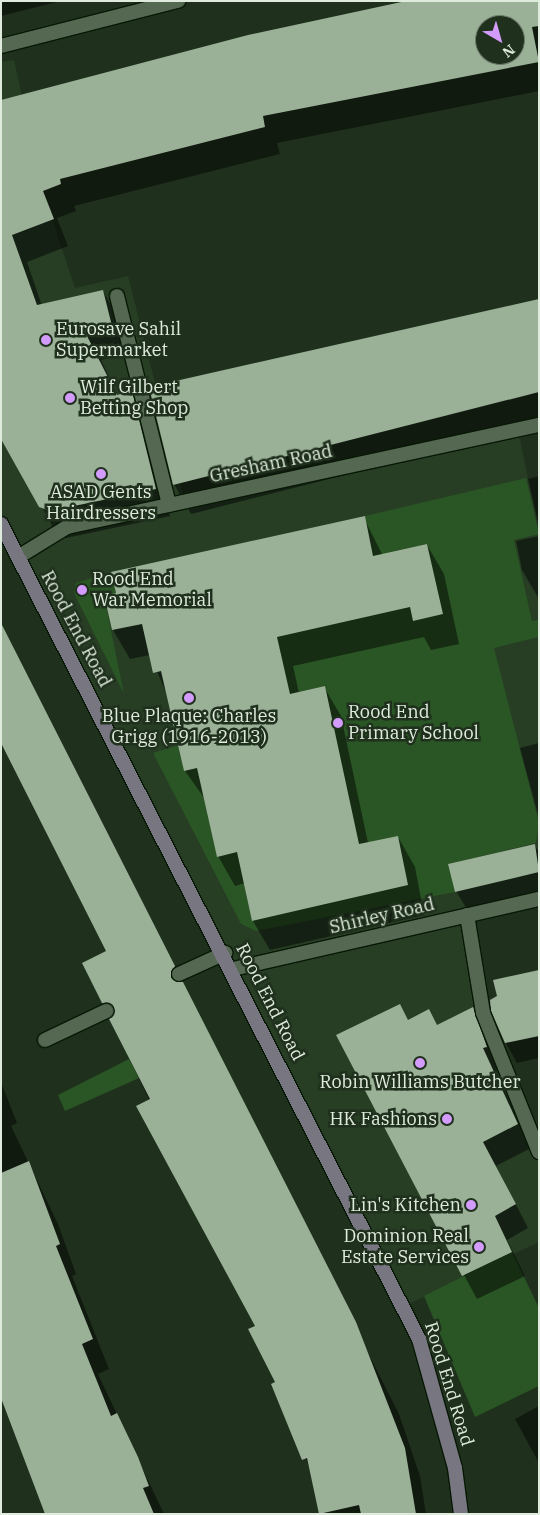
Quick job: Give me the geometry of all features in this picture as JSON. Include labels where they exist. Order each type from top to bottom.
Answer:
[{"type":"main road","name":"Rood End Road","points":[[1,524],[225,953],[419,1339],[455,1468],[461,1514]]},
{"type":"street","points":[[1,46],[178,1]]},
{"type":"street","points":[[117,296],[169,505]]},
{"type":"street","name":"Gresham Road","points":[[18,558],[67,527],[539,425]]},
{"type":"street","name":"Shirley Road","points":[[233,969],[539,899]]},
{"type":"street","points":[[467,915],[484,1013],[539,1152]]},
{"type":"street","points":[[179,974],[225,953]]},
{"type":"street","points":[[45,1040],[106,1011]]},
{"type":"shaded area","points":[[14,60],[43,191],[75,288],[128,276],[185,502],[518,430],[539,531],[539,899],[468,915],[483,1013],[539,1152],[539,1242],[403,1307],[1,522],[1,62]]},
{"type":"green space","points":[[526,478],[539,534],[514,540],[532,621],[539,620],[539,637],[494,648],[539,823],[536,843],[449,864],[455,892],[256,931],[241,924],[153,753],[178,745],[184,771],[197,768],[217,856],[237,852],[252,921],[329,904],[322,874],[354,822],[325,686],[290,694],[277,637],[410,607],[413,621],[443,614],[427,544],[390,552],[378,577],[365,516]]},
{"type":"green space","points":[[111,572],[116,593],[104,596],[124,694],[74,593],[76,583]]},
{"type":"green space","points":[[129,1059],[139,1078],[65,1111],[58,1095]]},
{"type":"green space","points":[[512,1252],[539,1308],[539,1386],[475,1417],[424,1296]]},
{"type":"building","points":[[406,1],[539,1],[539,26],[532,27],[539,62],[525,65],[525,15],[475,15],[475,65],[524,65],[263,116],[265,127],[60,179],[61,184],[43,191],[54,219],[12,235],[37,305],[103,290],[112,326],[86,334],[117,395],[132,391],[156,489],[50,511],[39,507],[1,439],[1,100],[248,35]]},
{"type":"building","points":[[539,299],[539,392],[173,485],[149,387]]},
{"type":"building","name":"Rood End Primary School","points":[[365,516],[373,556],[427,544],[443,614],[413,621],[410,607],[277,637],[290,694],[325,686],[359,844],[398,836],[408,885],[252,921],[237,852],[217,857],[197,768],[184,771],[161,671],[153,673],[142,624],[112,630],[104,595],[116,593],[111,572]]},
{"type":"building","points":[[1,623],[175,966],[171,978],[183,982],[356,1322],[405,1448],[416,1514],[361,1514],[359,1505],[319,1514],[307,1458],[302,1460],[271,1384],[275,1382],[248,1329],[255,1326],[136,1106],[150,1099],[109,1019],[114,1007],[102,1003],[82,963],[106,951],[1,743]]},
{"type":"building","points":[[535,844],[539,872],[455,892],[448,864]]},
{"type":"building","points":[[539,970],[539,1036],[505,1043],[491,1011],[490,1000],[497,996],[493,980]]},
{"type":"building","points":[[400,1004],[408,1020],[429,1009],[437,1025],[473,1007],[487,1047],[483,1048],[518,1124],[483,1142],[516,1204],[495,1216],[512,1252],[462,1276],[336,1035]]},
{"type":"building","points":[[29,1161],[60,1244],[56,1246],[93,1339],[82,1344],[111,1416],[117,1413],[138,1457],[149,1486],[143,1488],[154,1514],[45,1514],[1,1398],[1,1173]]},
{"type":"place","name":"Eurosave Sahil Supermarket","points":[[46,340]]},
{"type":"place","name":"Wilf Gilbert Betting Shop","points":[[70,398]]},
{"type":"place","name":"ASAD Gents Hairdressers","points":[[101,474]]},
{"type":"place","name":"Rood End War Memorial","points":[[82,590]]},
{"type":"place","name":"Blue Plaque: Charles Grigg (1916-2013)","points":[[189,698]]},
{"type":"place","name":"Rood End Primary School","points":[[338,723]]},
{"type":"place","name":"Robin Williams Butcher","points":[[420,1063]]},
{"type":"place","name":"HK Fashions","points":[[447,1119]]},
{"type":"place","name":"Lin's Kitchen","points":[[471,1205]]},
{"type":"place","name":"Dominion Real Estate Services","points":[[479,1247]]}]
